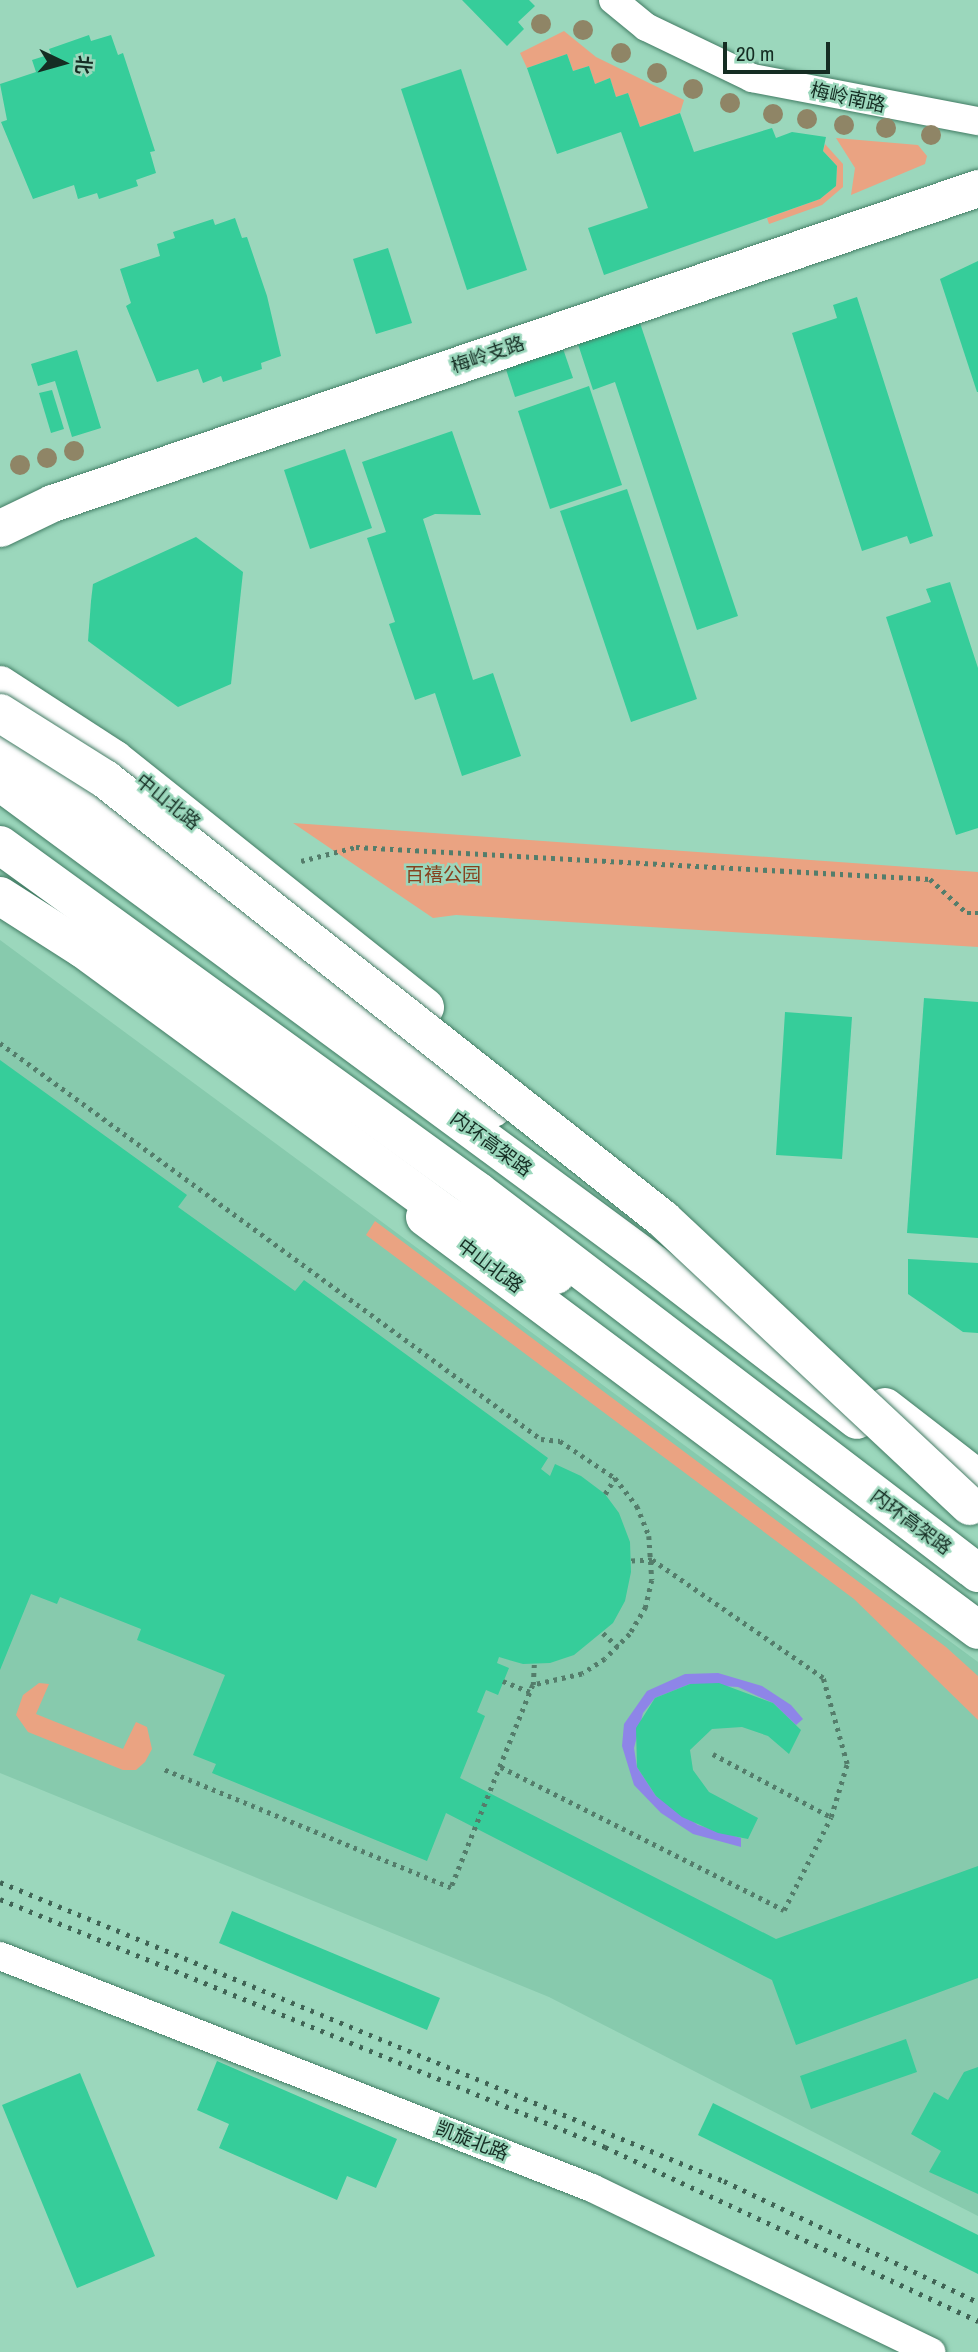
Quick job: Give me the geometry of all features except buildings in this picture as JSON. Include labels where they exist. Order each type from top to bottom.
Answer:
[{"type":"main road","name":"中山北路","points":[[0,685],[114,759],[610,1155],[667,1239]]},
{"type":"main road","points":[[0,713],[105,779],[663,1219],[975,1499]]},
{"type":"main road","name":"中山北路","points":[[0,746],[222,904],[667,1239],[975,1499]]},
{"type":"main road","name":"内环高架路","points":[[0,782],[975,1499]]},
{"type":"main road","name":"内环高架路","points":[[0,845],[479,1192],[978,1573]]},
{"type":"main road","points":[[0,896],[83,949],[448,1216],[658,1330]]},
{"type":"main road","name":"中山北路","points":[[0,906],[978,1630]]},
{"type":"street","name":"梅岭南路","points":[[613,0],[646,27],[752,78],[978,121]]},
{"type":"street","name":"梅岭支路","points":[[0,528],[52,503],[978,188]]},
{"type":"street","name":"凯旋北路","points":[[0,1956],[592,2188],[932,2352]]},
{"type":"path","points":[[256,873],[356,847],[930,879],[967,913],[978,913]]},
{"type":"path","points":[[0,1043],[541,1439],[560,1441],[615,1478],[637,1506],[649,1536],[652,1560],[646,1607],[618,1647],[582,1674],[533,1685]]},
{"type":"path","points":[[605,1494],[615,1478]]},
{"type":"path","points":[[501,1767],[784,1910],[831,1817],[847,1764],[823,1678],[652,1560],[631,1560]]},
{"type":"path","points":[[603,1633],[618,1647]]},
{"type":"path","points":[[162,1769],[451,1888],[533,1685],[534,1663]]},
{"type":"path","points":[[503,1681],[530,1692]]},
{"type":"path","points":[[713,1754],[831,1817]]},
{"type":"shaded area","points":[[0,940],[978,1662],[978,2216],[549,1997],[0,1773]]},
{"type":"shaded area","points":[[718,1673],[762,1686],[791,1705],[803,1719],[796,1725],[773,1703],[738,1687],[690,1684],[655,1698],[643,1713],[634,1748],[637,1767],[656,1796],[698,1825],[741,1838],[741,1847],[693,1834],[661,1813],[634,1785],[622,1746],[624,1724],[647,1691],[685,1674]]},
{"type":"green space","points":[[564,31],[596,57],[684,100],[680,113],[640,127],[628,93],[616,97],[610,78],[595,84],[589,66],[573,71],[567,54],[527,68],[520,53]]},
{"type":"green space","points":[[836,138],[918,145],[927,156],[925,164],[851,195],[855,168]]},
{"type":"green space","points":[[825,144],[843,164],[843,187],[822,205],[769,224],[767,218],[820,199],[836,186],[837,166],[823,151]]},
{"type":"green space","name":"百禧公园","points":[[293,823],[978,872],[978,947],[456,915],[433,918]]},
{"type":"green space","points":[[375,1221],[946,1647],[978,1676],[978,1720],[854,1599],[366,1235]]},
{"type":"green space","points":[[39,1683],[49,1684],[36,1714],[123,1749],[136,1722],[147,1727],[152,1749],[145,1762],[136,1770],[123,1770],[28,1732],[16,1715],[23,1695]]},
{"type":"railway","points":[[0,1882],[724,2181],[978,2302]]},
{"type":"railway","points":[[0,1899],[605,2147],[978,2321]]}]
